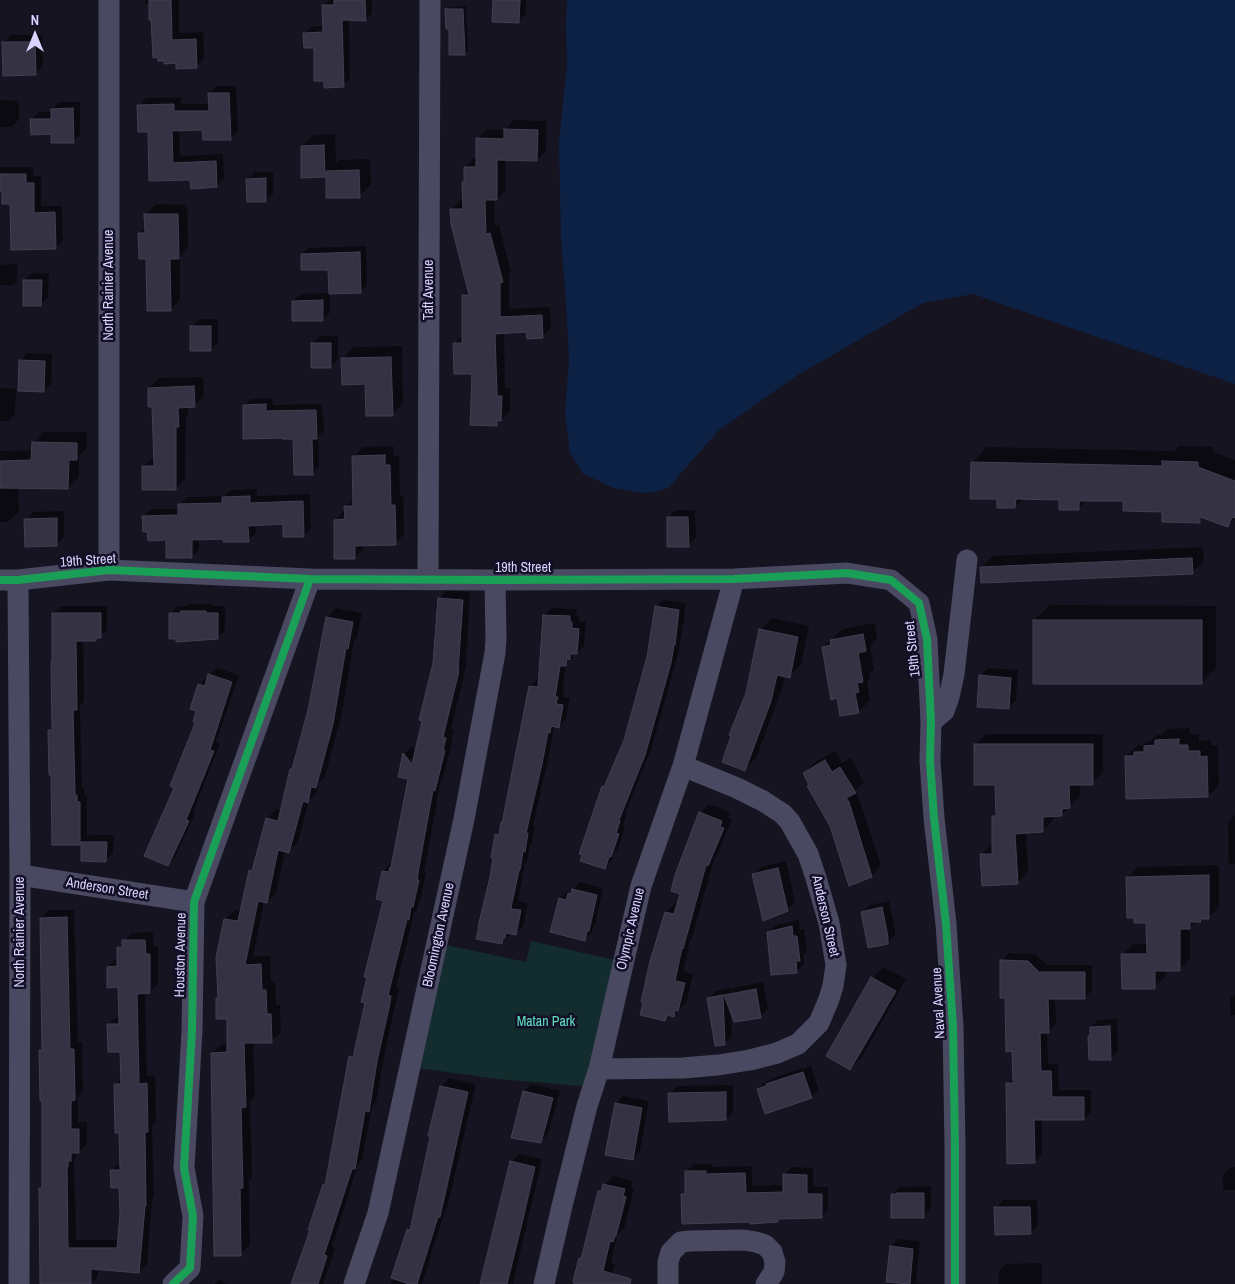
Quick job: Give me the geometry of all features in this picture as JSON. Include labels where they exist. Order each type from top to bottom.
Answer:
[{"type":"street","name":"North Rainier Avenue","points":[[109,0],[109,570]]},
{"type":"street","name":"Taft Avenue","points":[[428,580],[430,0]]},
{"type":"street","points":[[930,722],[944,711],[950,697],[968,560]]},
{"type":"street","name":"19th Street","points":[[9,580],[109,570],[310,579],[428,580],[734,579],[847,573],[891,580],[919,603],[927,639],[930,722]]},
{"type":"street","name":"Houston Avenue","points":[[173,1284],[190,1268],[193,1216],[184,1168],[192,1031],[194,902],[310,579]]},
{"type":"street","name":"Olympic Avenue","points":[[544,1284],[585,1115],[599,1069],[641,886],[683,766],[734,579]]},
{"type":"street","name":"North Rainier Avenue","points":[[9,580],[20,876],[19,1284]]},
{"type":"street","name":"Bloomington Avenue","points":[[354,1284],[378,1213],[464,819],[495,653],[495,580]]},
{"type":"street","name":"Naval Avenue","points":[[930,722],[930,761],[934,823],[946,924],[953,1026],[955,1284]]},
{"type":"street","name":"Anderson Street","points":[[599,1069],[683,1068],[718,1065],[777,1053],[798,1044],[819,1023],[833,986],[836,965],[829,923],[808,854],[790,822],[783,814],[763,801],[683,766]]},
{"type":"street","name":"Anderson Street","points":[[20,876],[194,902]]},
{"type":"street","points":[[668,1284],[668,1262],[671,1252],[681,1242],[688,1240],[735,1240],[765,1245],[772,1252],[775,1262],[774,1272],[766,1284]]},
{"type":"green space","name":"Matan Park","points":[[531,941],[623,962],[593,1087],[498,1079],[410,1067],[437,943],[526,962]]},
{"type":"water","points":[[567,0],[1235,0],[1235,384],[973,294],[923,303],[796,376],[718,431],[668,488],[656,492],[643,493],[614,488],[583,474],[570,453],[565,415],[569,359],[561,240],[559,142],[567,65]]},
{"type":"building","points":[[149,0],[171,0],[172,40],[196,39],[197,68],[176,69],[176,63],[164,64],[164,61],[158,61],[157,57],[153,58]]},
{"type":"building","points":[[334,0],[365,0],[366,21],[342,20],[344,87],[324,88],[324,81],[314,81],[314,48],[304,48],[303,33],[323,32],[322,5],[334,5]]},
{"type":"building","points":[[493,0],[520,0],[519,23],[492,22]]},
{"type":"building","points":[[445,9],[463,9],[465,55],[449,55],[449,29],[446,29]]},
{"type":"building","points":[[2,42],[35,42],[36,75],[3,76]]},
{"type":"building","points":[[208,93],[229,93],[231,140],[203,140],[202,130],[172,131],[173,163],[216,161],[217,187],[191,189],[190,180],[149,181],[148,132],[138,132],[137,105],[174,104],[174,111],[209,111]]},
{"type":"building","points":[[73,108],[74,143],[51,143],[51,134],[31,135],[30,119],[51,119],[51,109]]},
{"type":"building","points":[[504,129],[538,130],[537,161],[497,160],[497,200],[485,200],[486,234],[490,233],[503,282],[500,283],[500,317],[542,315],[543,338],[527,339],[526,332],[495,334],[497,396],[502,396],[501,421],[497,421],[497,426],[470,425],[472,374],[454,374],[453,343],[462,343],[462,295],[469,295],[451,224],[450,209],[463,209],[462,182],[464,182],[464,167],[476,167],[476,138],[504,139]]},
{"type":"building","points":[[324,145],[325,177],[301,178],[301,146]]},
{"type":"building","points":[[359,170],[360,198],[326,198],[326,171]]},
{"type":"building","points":[[0,174],[26,174],[26,183],[34,183],[34,213],[55,212],[56,249],[11,250],[10,204],[2,204]]},
{"type":"building","points":[[266,178],[266,202],[247,202],[246,179]]},
{"type":"building","points":[[144,214],[178,214],[179,259],[170,259],[171,311],[147,311],[146,259],[139,259],[138,233],[145,233]]},
{"type":"building","points":[[360,252],[361,293],[329,294],[328,270],[301,270],[301,254]]},
{"type":"building","points":[[23,280],[42,280],[41,306],[23,306]]},
{"type":"building","points":[[323,300],[323,321],[292,321],[292,301]]},
{"type":"building","points":[[190,326],[211,326],[211,351],[190,351]]},
{"type":"building","points":[[311,343],[331,343],[331,368],[311,368]]},
{"type":"building","points":[[391,357],[393,416],[366,416],[365,384],[342,385],[341,358]]},
{"type":"building","points":[[19,360],[45,361],[44,392],[18,391]]},
{"type":"building","points":[[194,386],[195,407],[178,408],[179,427],[176,427],[176,490],[142,490],[142,466],[154,466],[152,407],[148,407],[148,388]]},
{"type":"building","points":[[266,404],[266,411],[316,410],[317,439],[312,439],[313,475],[294,475],[293,439],[243,439],[243,405]]},
{"type":"building","points":[[32,442],[77,443],[77,460],[69,460],[68,489],[0,488],[0,461],[31,460]]},
{"type":"building","points":[[385,455],[385,465],[390,465],[391,505],[395,505],[396,545],[355,546],[355,559],[334,559],[334,520],[345,519],[344,506],[353,506],[352,456]]},
{"type":"building","points":[[1162,461],[1198,462],[1198,467],[1235,481],[1235,518],[1232,517],[1228,527],[1200,517],[1200,523],[1162,522],[1162,512],[1123,511],[1123,501],[1079,501],[1079,510],[1059,510],[1059,500],[1016,499],[1015,508],[997,508],[997,499],[970,499],[971,462],[1162,466]]},
{"type":"building","points":[[250,496],[250,503],[303,501],[304,537],[283,537],[283,524],[248,526],[249,542],[223,542],[223,539],[192,540],[192,558],[166,558],[166,540],[148,541],[147,532],[143,532],[142,516],[178,515],[178,504],[222,503],[222,497]]},
{"type":"building","points":[[667,517],[688,517],[689,547],[667,547]]},
{"type":"building","points":[[57,518],[57,546],[25,547],[24,519]]},
{"type":"building","points":[[1192,558],[1193,574],[981,583],[980,567]]},
{"type":"building","points":[[438,598],[463,600],[459,671],[443,737],[446,738],[443,750],[445,750],[435,791],[433,790],[417,880],[419,880],[388,995],[391,996],[389,1008],[377,1061],[369,1112],[365,1111],[355,1169],[352,1169],[324,1255],[327,1256],[318,1284],[291,1284],[310,1230],[308,1230],[323,1184],[325,1185],[349,1056],[353,1057],[365,1003],[361,1002],[367,977],[364,977],[383,901],[376,899],[382,871],[389,872],[391,867],[408,779],[398,777],[403,753],[412,764],[422,721],[419,720],[433,663]]},
{"type":"building","points":[[655,606],[679,610],[675,645],[645,755],[619,820],[616,833],[619,834],[605,869],[580,861],[582,855],[579,854],[602,786],[604,787],[624,740],[647,657]]},
{"type":"building","points":[[181,611],[218,613],[218,639],[176,642],[176,639],[169,639],[169,613],[181,613]]},
{"type":"building","points":[[52,613],[101,613],[101,638],[96,638],[96,641],[76,641],[77,710],[73,710],[75,795],[77,795],[77,802],[80,802],[80,845],[52,845],[48,730],[52,730]]},
{"type":"building","points":[[543,615],[570,616],[572,628],[579,629],[577,654],[570,654],[570,660],[567,659],[566,666],[560,666],[555,697],[558,697],[556,704],[563,705],[559,728],[551,726],[550,733],[548,732],[526,833],[528,833],[525,852],[523,851],[511,909],[521,910],[516,935],[506,933],[502,944],[476,939],[490,877],[495,834],[499,835],[502,823],[529,686],[538,687]]},
{"type":"building","points":[[326,617],[353,622],[348,649],[346,648],[333,724],[316,788],[311,787],[308,803],[303,801],[289,853],[278,850],[267,903],[258,901],[245,965],[261,964],[262,990],[266,990],[267,1014],[271,1014],[272,1043],[244,1043],[246,1107],[241,1108],[243,1188],[240,1188],[241,1256],[214,1256],[211,1053],[227,1052],[227,1019],[216,1019],[216,998],[218,998],[216,957],[224,919],[238,921],[249,870],[252,871],[266,818],[278,821],[290,769],[292,769],[308,710]]},
{"type":"building","points":[[1033,620],[1202,620],[1202,684],[1033,684]]},
{"type":"building","points":[[759,629],[798,637],[790,678],[777,675],[771,701],[745,771],[722,762],[731,736],[729,735],[746,693]]},
{"type":"building","points":[[863,634],[866,651],[858,653],[863,682],[857,683],[859,692],[855,693],[859,713],[840,716],[837,698],[831,700],[822,647],[831,645],[830,640]]},
{"type":"building","points":[[208,674],[232,682],[210,750],[214,751],[186,820],[189,821],[168,866],[144,856],[174,788],[170,786],[195,723],[193,722],[196,711],[190,709],[198,684],[205,686]]},
{"type":"building","points":[[979,675],[1011,678],[1009,709],[977,707]]},
{"type":"building","points":[[1179,739],[1179,745],[1188,745],[1188,751],[1200,751],[1200,757],[1207,756],[1208,797],[1126,799],[1125,756],[1134,756],[1134,752],[1144,752],[1144,746],[1155,745],[1155,740]]},
{"type":"building","points":[[974,744],[1093,744],[1093,785],[1069,785],[1070,808],[1062,809],[1062,816],[1043,817],[1043,832],[1015,834],[1018,884],[982,886],[980,854],[992,854],[992,816],[996,816],[995,785],[974,785]]},
{"type":"building","points":[[825,760],[832,772],[840,767],[856,793],[846,798],[849,802],[872,877],[849,886],[830,826],[807,786],[809,785],[803,773]]},
{"type":"building","points":[[699,812],[722,821],[720,827],[724,828],[708,866],[706,865],[682,948],[675,981],[685,983],[678,1011],[675,1010],[674,1017],[667,1015],[665,1021],[640,1015],[643,1003],[641,1002],[650,961],[665,912],[674,914],[680,894],[671,891],[675,875]]},
{"type":"building","points":[[81,842],[107,842],[106,862],[81,861]]},
{"type":"building","points":[[778,868],[788,911],[763,921],[752,874]]},
{"type":"building","points":[[1209,875],[1209,919],[1200,919],[1201,922],[1190,922],[1190,929],[1180,929],[1180,971],[1155,971],[1155,989],[1122,989],[1121,954],[1147,954],[1146,923],[1134,923],[1134,918],[1127,918],[1126,877]]},
{"type":"building","points":[[572,889],[597,895],[585,941],[550,932],[559,898],[566,900],[568,893],[571,894]]},
{"type":"building","points":[[882,907],[888,944],[868,948],[861,912]]},
{"type":"building","points":[[67,917],[70,1049],[74,1049],[75,1100],[71,1101],[71,1129],[79,1129],[79,1153],[71,1153],[71,1161],[68,1161],[67,1167],[68,1248],[117,1248],[120,1214],[119,1188],[111,1188],[110,1170],[120,1170],[119,1133],[115,1133],[114,1084],[121,1084],[120,1052],[108,1052],[107,1024],[119,1024],[118,987],[107,988],[107,967],[117,966],[117,947],[122,947],[122,940],[145,940],[146,954],[150,954],[150,993],[137,994],[139,1084],[147,1083],[148,1132],[145,1132],[146,1206],[139,1273],[91,1269],[91,1284],[40,1284],[39,1188],[42,1188],[42,1101],[40,1101],[39,1050],[42,1050],[40,918]]},
{"type":"building","points":[[792,926],[793,936],[797,936],[800,961],[796,961],[797,973],[771,975],[767,932]]},
{"type":"building","points":[[1000,960],[1028,961],[1039,972],[1085,972],[1085,999],[1048,999],[1049,1033],[1040,1033],[1041,1071],[1051,1071],[1052,1097],[1084,1097],[1084,1120],[1034,1120],[1035,1163],[1007,1164],[1006,1083],[1013,1083],[1012,1051],[1006,1052],[1005,998],[1000,998]]},
{"type":"building","points":[[871,977],[896,991],[850,1070],[826,1056]]},
{"type":"building","points":[[756,989],[761,1018],[734,1022],[724,995]]},
{"type":"building","points":[[723,995],[725,1045],[715,1046],[707,998]]},
{"type":"building","points":[[1110,1026],[1111,1060],[1089,1060],[1088,1036],[1090,1036],[1090,1027]]},
{"type":"building","points":[[803,1072],[812,1098],[765,1114],[757,1089],[766,1086],[766,1084]]},
{"type":"building","points":[[440,1086],[468,1092],[440,1217],[438,1217],[417,1284],[409,1284],[391,1278],[407,1229],[410,1230],[430,1137],[428,1136]]},
{"type":"building","points":[[523,1091],[553,1098],[541,1143],[511,1138]]},
{"type":"building","points":[[726,1092],[726,1120],[669,1122],[668,1093]]},
{"type":"building","points":[[615,1103],[642,1108],[633,1160],[605,1155]]},
{"type":"building","points":[[510,1161],[535,1167],[523,1219],[507,1284],[480,1284]]},
{"type":"building","points":[[685,1171],[706,1171],[706,1174],[745,1173],[746,1193],[783,1192],[783,1174],[807,1175],[807,1194],[822,1194],[822,1218],[778,1219],[778,1222],[750,1224],[750,1222],[682,1224],[681,1194],[685,1194]]},
{"type":"building","points":[[603,1184],[625,1189],[623,1196],[626,1197],[616,1236],[613,1242],[610,1241],[603,1271],[631,1279],[630,1284],[574,1284],[573,1281],[579,1258],[581,1259],[598,1191],[601,1191]]},
{"type":"building","points":[[924,1193],[924,1218],[891,1218],[891,1194]]},
{"type":"building","points":[[994,1207],[1030,1207],[1031,1234],[995,1235]]},
{"type":"building","points":[[890,1246],[913,1249],[910,1284],[886,1282]]},
{"type":"cycle path","points":[[0,580],[18,580],[109,570],[310,579],[495,580],[734,579],[847,573],[891,580],[919,603],[927,639],[931,722],[930,761],[934,818],[946,924],[953,1027],[955,1284]]},
{"type":"cycle path","points":[[173,1284],[190,1268],[193,1216],[184,1168],[192,1031],[194,902],[310,579]]}]
